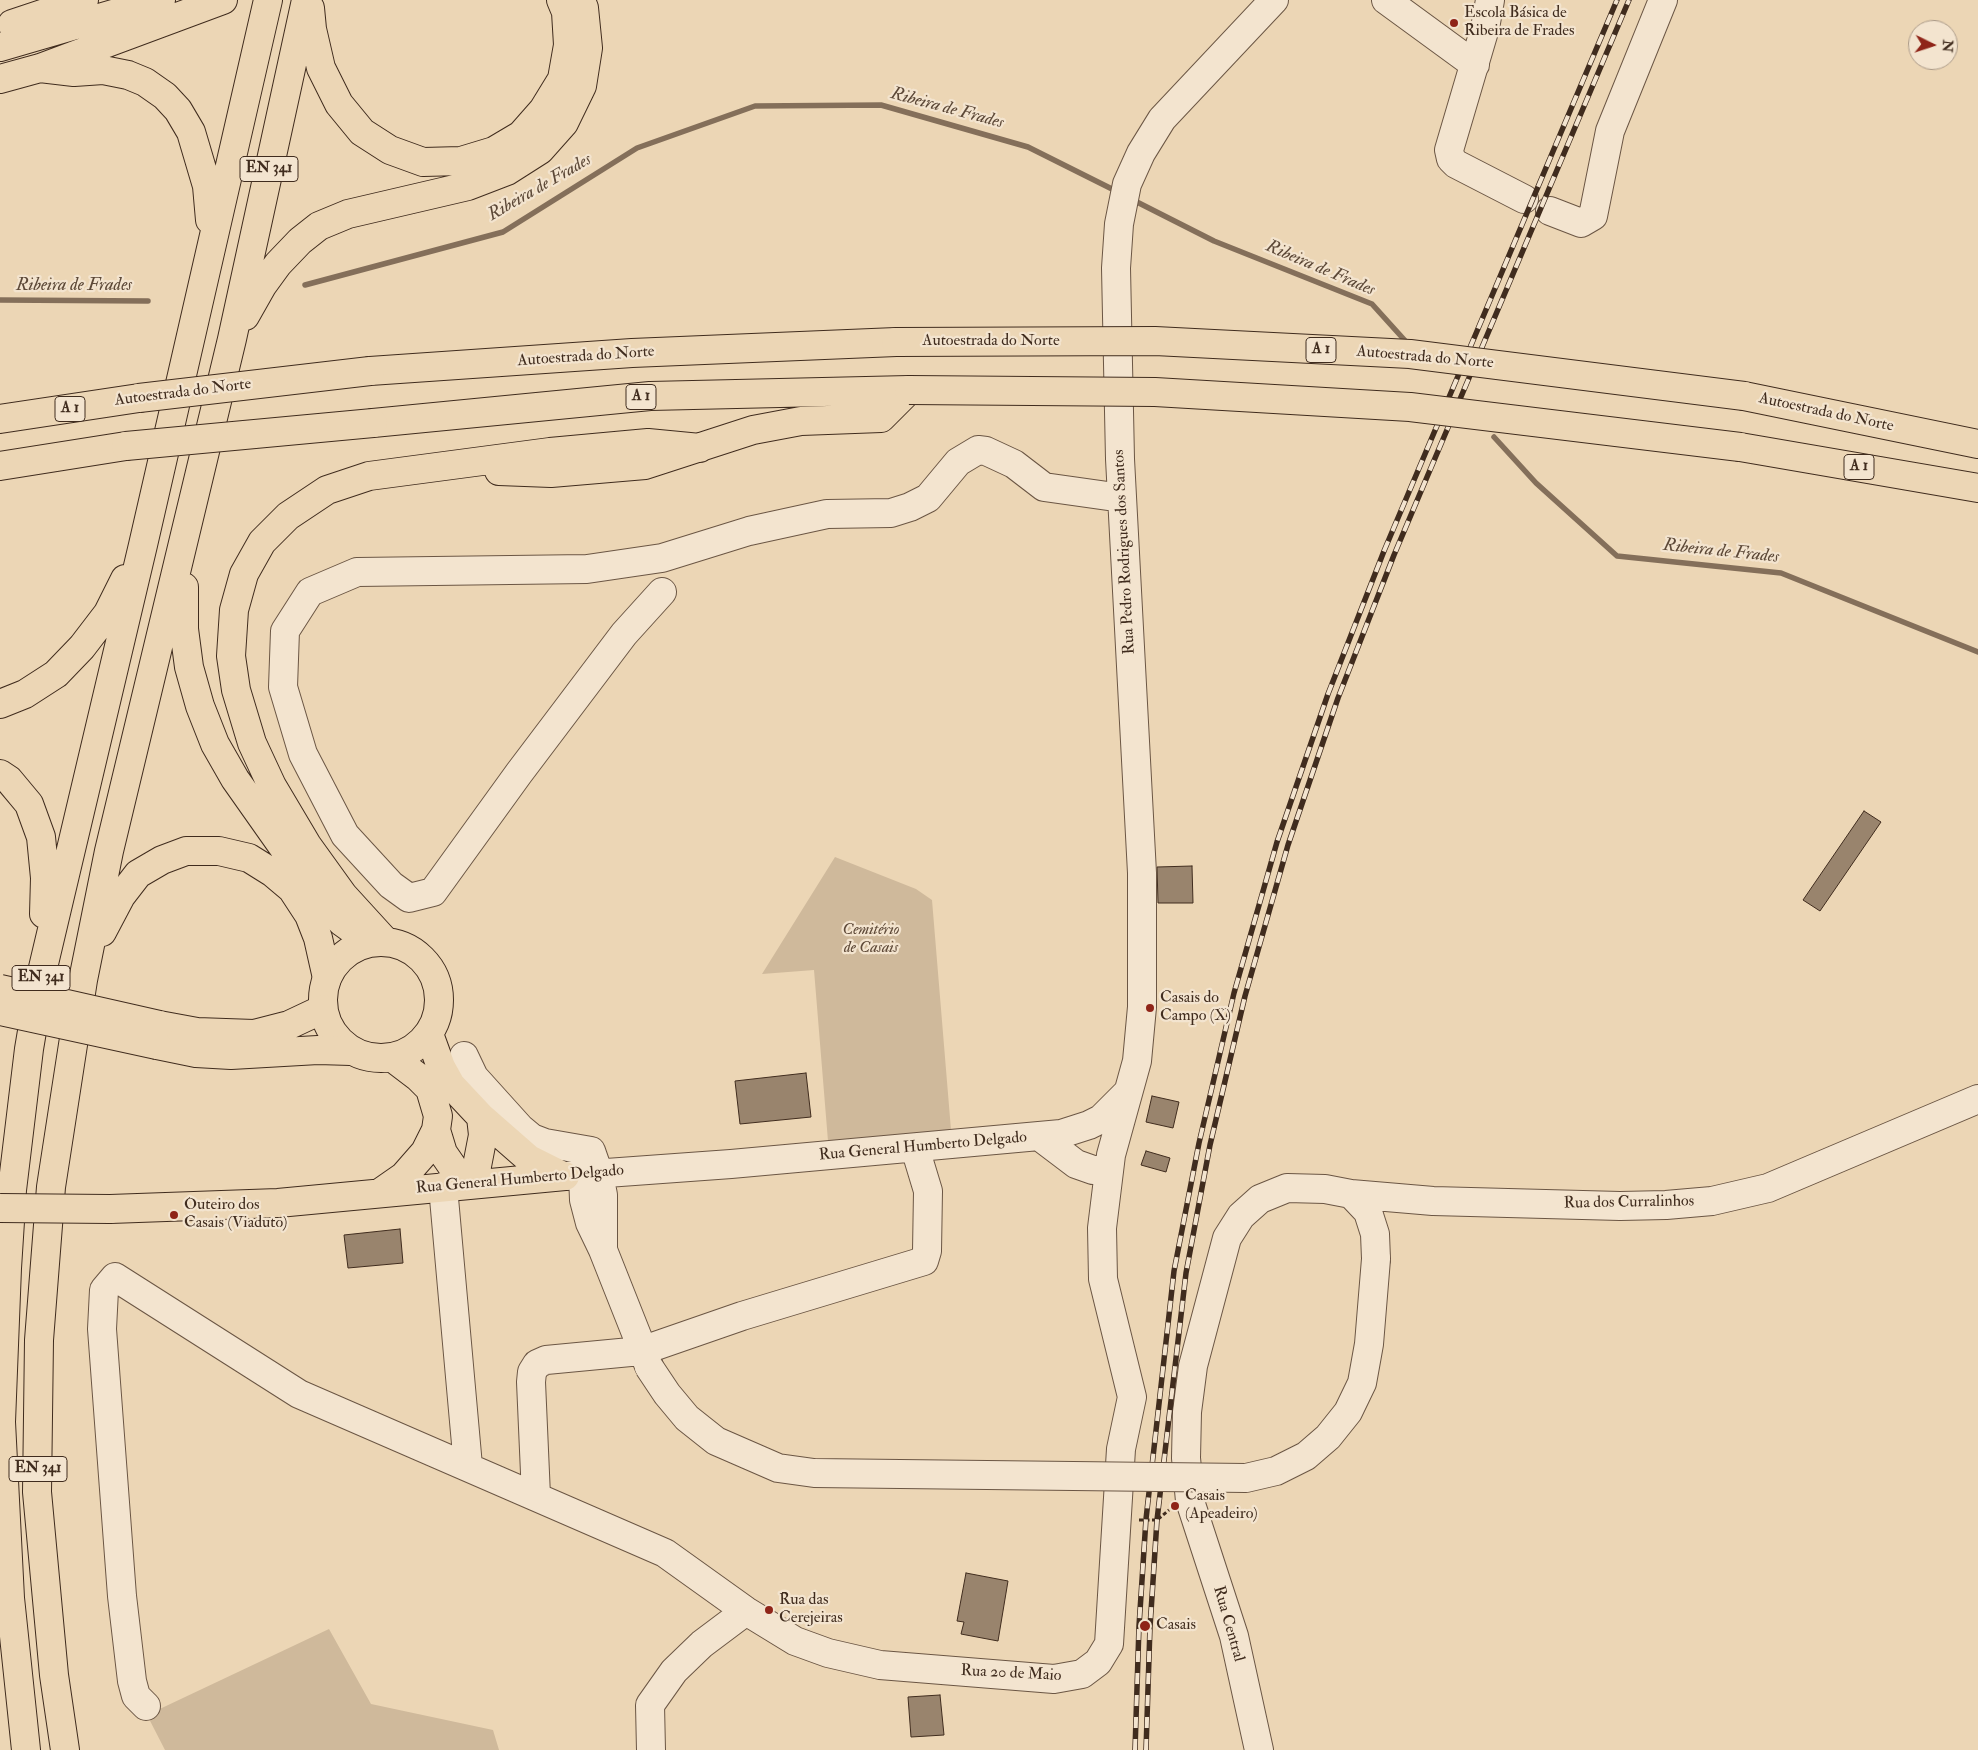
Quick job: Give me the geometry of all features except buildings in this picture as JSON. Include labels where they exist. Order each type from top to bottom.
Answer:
[{"type":"main road","points":[[0,29],[84,0]]},
{"type":"main road","points":[[0,47],[161,0]]},
{"type":"main road","points":[[0,79],[40,68],[223,0]]},
{"type":"main road","name":"EN 341","points":[[26,1750],[10,1598],[1,1422],[7,1268],[12,1190],[21,1106],[42,972],[144,545],[268,0]]},
{"type":"main road","points":[[307,0],[321,68],[339,104],[362,132],[390,150],[423,162],[461,161],[494,151],[521,134],[543,110],[562,79],[568,45],[566,12],[561,0]]},
{"type":"main road","name":"EN 341","points":[[65,1750],[54,1675],[37,1492],[39,1340],[51,1187],[83,980],[109,851],[232,339],[307,0]]},
{"type":"main road","points":[[232,339],[262,286],[278,264],[300,241],[319,226],[348,214],[468,186],[507,171],[540,150],[564,123],[582,86],[588,48],[584,8],[581,0]]},
{"type":"main road","points":[[40,68],[74,72],[103,70],[128,75],[145,82],[165,96],[178,110],[191,132],[198,153],[207,186],[212,242]]},
{"type":"main road","name":"Autoestrada do Norte","points":[[0,419],[139,398],[370,371],[632,353],[896,342],[1155,341],[1410,354],[1744,396],[1978,444]]},
{"type":"main road","points":[[378,942],[308,844],[272,786],[252,744],[236,690],[231,656],[234,610],[244,574],[262,542],[288,516],[327,490],[369,476],[424,468],[551,473],[645,465],[753,430],[801,421],[880,418],[909,390]]},
{"type":"main road","name":"A 1","points":[[0,466],[126,446],[650,396],[909,390],[1155,392],[1410,407],[1740,447],[1978,488]]},
{"type":"main road","points":[[188,523],[184,581],[184,629],[189,667],[200,706],[215,744],[235,779],[321,901],[342,922],[378,942]]},
{"type":"main road","points":[[0,704],[25,694],[56,674],[82,647],[108,612],[144,545]]},
{"type":"main road","points":[[0,774],[8,780],[28,804],[40,837],[45,878],[42,972]]},
{"type":"main road","points":[[83,980],[106,924],[121,896],[138,874],[162,860],[186,851],[219,850],[249,858],[273,873],[292,889],[309,915],[318,938],[327,978]]},
{"type":"main road","points":[[0,989],[158,1035],[196,1053],[231,1056],[318,1050],[351,1051],[378,1059],[392,1058],[407,1053],[419,1045],[429,1034],[437,1018],[440,1001],[438,983],[430,967],[418,954],[403,945],[378,942],[352,949],[337,961],[327,978],[323,993],[323,1010],[329,1026],[338,1040],[351,1051]]},
{"type":"main road","points":[[0,1011],[158,1035],[197,1032],[254,1034],[289,1025],[323,1010]]},
{"type":"main road","points":[[429,1034],[441,1067],[451,1085],[481,1117],[529,1159],[582,1175]]},
{"type":"main road","points":[[381,1192],[404,1176],[424,1152],[436,1130],[438,1116],[430,1089],[418,1077],[392,1058]]},
{"type":"main road","points":[[436,1130],[454,1186],[472,1176],[479,1157],[483,1135],[481,1117]]},
{"type":"main road","name":"Rua General Humberto Delgado","points":[[0,1208],[110,1209],[278,1203],[381,1192],[582,1175]]},
{"type":"street","name":"Rua Pedro Rodrigues dos Santos","points":[[1110,1162],[1137,1060],[1141,1032],[1142,873],[1122,498],[1116,268],[1119,224],[1128,184],[1141,153],[1162,119],[1274,0]]},
{"type":"street","points":[[1386,0],[1475,65]]},
{"type":"street","points":[[1490,0],[1475,65],[1449,150],[1451,159],[1456,164],[1524,199]]},
{"type":"street","points":[[1550,211],[1581,223],[1593,216],[1610,131],[1663,0]]},
{"type":"street","points":[[662,592],[624,634],[519,773],[433,892],[410,898],[391,885],[345,836],[303,754],[282,687],[284,631],[310,592],[358,572],[587,569],[662,558],[749,531],[827,514],[891,513],[910,507],[928,498],[958,462],[978,450],[986,451],[1014,464],[1044,486],[1122,498]]},
{"type":"street","points":[[464,1056],[474,1077],[520,1128],[532,1138],[545,1143],[591,1152],[582,1175],[584,1200],[597,1221],[603,1250],[645,1359],[687,1418],[709,1435],[741,1453],[778,1468],[814,1474],[1246,1478],[1276,1471],[1306,1456],[1328,1437],[1348,1412],[1362,1383],[1369,1344],[1376,1259],[1375,1234],[1368,1212],[1351,1194]]},
{"type":"street","name":"Rua General Humberto Delgado","points":[[582,1175],[1050,1135],[1089,1125],[1101,1119],[1129,1091]]},
{"type":"street","name":"Rua dos Curralinhos","points":[[1189,1498],[1186,1458],[1187,1412],[1193,1366],[1227,1238],[1241,1216],[1260,1199],[1287,1188],[1325,1189],[1351,1194],[1433,1201],[1620,1206],[1712,1201],[1768,1188],[1978,1099]]},
{"type":"street","name":"Rua General Humberto Delgado","points":[[1050,1135],[1076,1164],[1092,1170],[1110,1162]]},
{"type":"street","points":[[536,1496],[531,1382],[532,1372],[537,1364],[546,1360],[645,1359],[742,1316],[924,1261],[927,1251],[928,1191],[915,1148]]},
{"type":"street","name":"Rua 20 de Maio","points":[[146,1706],[136,1696],[132,1681],[122,1596],[102,1329],[104,1290],[112,1278],[115,1277],[137,1289],[299,1394],[665,1553],[746,1611],[795,1641],[828,1654],[880,1665],[1054,1679],[1082,1674],[1098,1662],[1109,1644],[1120,1448],[1132,1397],[1130,1382],[1103,1279],[1102,1228],[1110,1162]]},
{"type":"street","points":[[597,1221],[640,1170]]},
{"type":"street","points":[[538,1178],[597,1221]]},
{"type":"street","points":[[454,1186],[468,1466]]},
{"type":"street","name":"Rua Central","points":[[1189,1498],[1234,1636],[1259,1750]]},
{"type":"street","points":[[651,1750],[650,1705],[674,1671],[702,1644],[746,1611]]},
{"type":"path","points":[[1116,1522],[1157,1520],[1189,1498]]},
{"type":"green space","name":"Cemitério de Casais","points":[[835,857],[916,889],[932,900],[951,1130],[828,1141],[814,970],[762,974]]},
{"type":"green space","points":[[329,1629],[371,1704],[493,1730],[499,1750],[165,1750],[147,1715]]},
{"type":"waterway","name":"Ribeira de Frades","points":[[305,285],[503,232],[637,148],[755,106],[881,105],[1028,147],[1118,192]]},
{"type":"waterway","name":"Ribeira de Frades","points":[[1131,199],[1214,241],[1372,304],[1409,345]]},
{"type":"waterway","name":"Ribeira de Frades","points":[[0,300],[148,301]]},
{"type":"waterway","name":"Ribeira de Frades","points":[[1494,437],[1536,483],[1617,556],[1781,573],[1978,652]]},
{"type":"railway","points":[[1135,1750],[1139,1626],[1146,1519],[1174,1271],[1199,1143],[1234,993],[1277,842],[1328,694],[1384,551],[1617,0]]},
{"type":"railway","points":[[1146,1750],[1150,1627],[1157,1520],[1186,1273],[1210,1145],[1245,996],[1288,845],[1338,698],[1394,555],[1629,0]]},
{"type":"place","name":"Escola Básica de Ribeira de Frades","points":[[1454,23]]},
{"type":"place","name":"Casais do Campo (X)","points":[[1150,1008]]},
{"type":"place","name":"Outeiro dos Casais (Viaduto)","points":[[174,1215]]},
{"type":"place","name":"Casais (Apeadeiro)","points":[[1175,1506]]},
{"type":"place","name":"Rua das Cerejeiras","points":[[769,1610]]},
{"type":"place","name":"Casais","points":[[1145,1626]]}]
